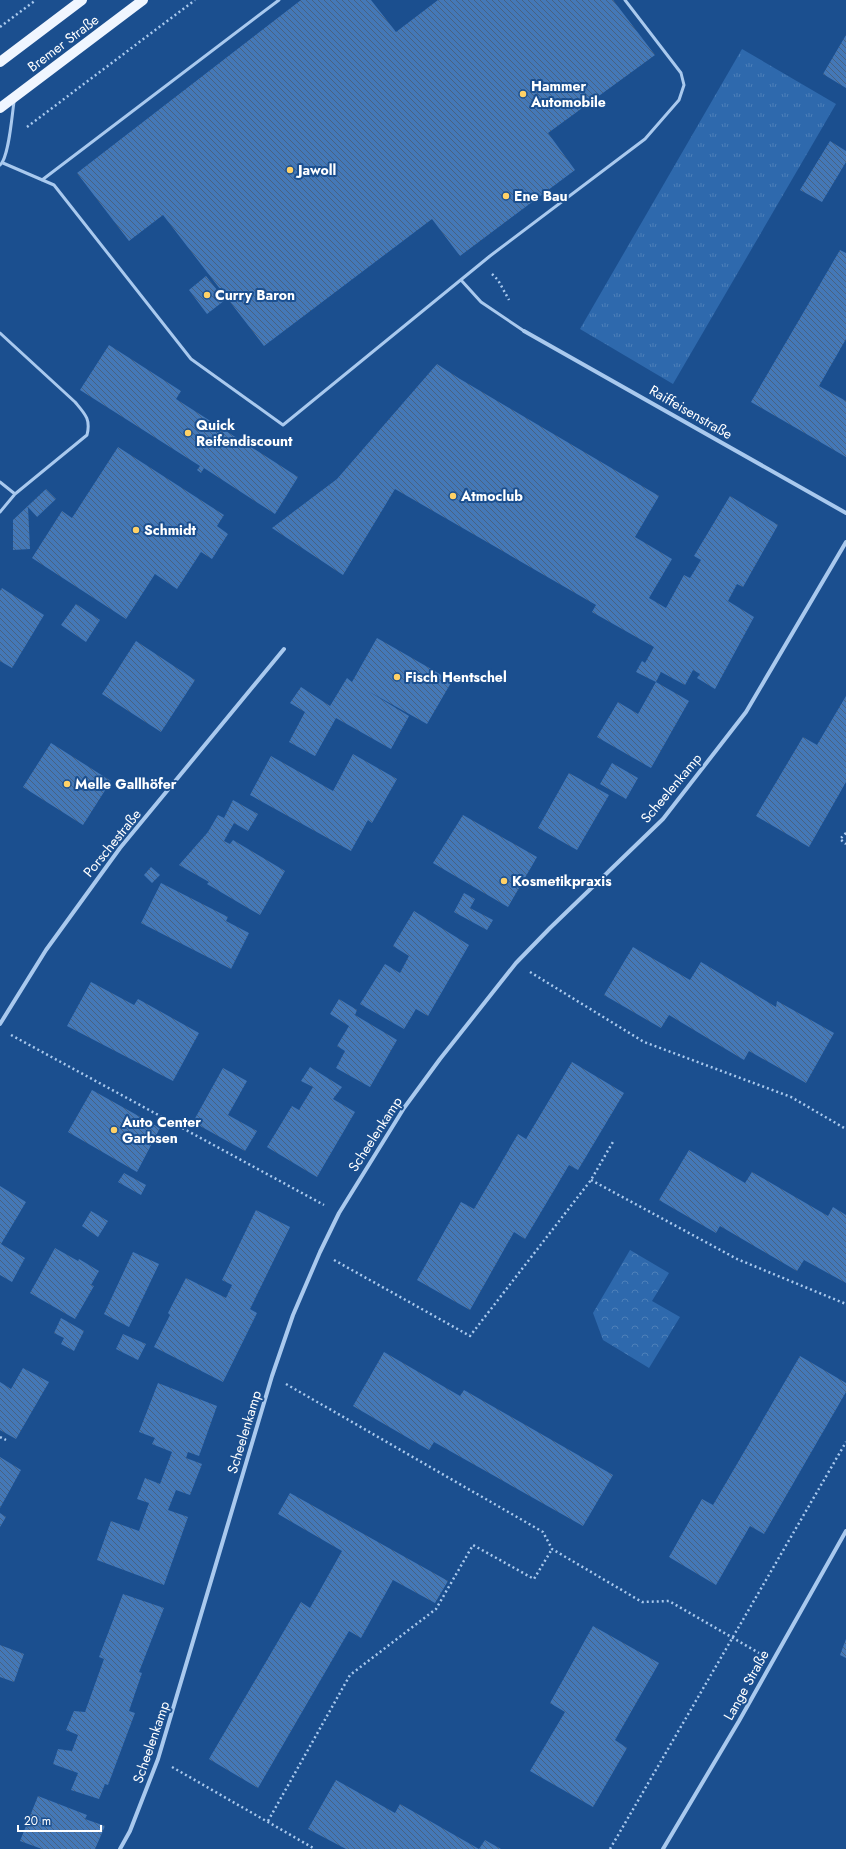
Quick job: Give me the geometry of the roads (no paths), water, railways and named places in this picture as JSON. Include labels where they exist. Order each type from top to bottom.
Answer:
[{"type":"main road","name":"Bremer Straße","points":[[0,62],[82,0]]},
{"type":"main road","name":"Bremer Straße","points":[[0,108],[143,0]]},
{"type":"street","name":"Raiffeisenstraße","points":[[524,330],[846,513]]},
{"type":"street","name":"Scheelenkamp","points":[[120,1849],[130,1831],[158,1759],[272,1376],[293,1315],[320,1252],[339,1213],[404,1108],[440,1059],[516,963],[550,928],[663,819],[746,712],[846,542]]},
{"type":"street","name":"Porschestraße","points":[[0,1024],[46,950],[116,854],[284,649]]},
{"type":"street","name":"Lange Straße","points":[[663,1849],[846,1532]]},
{"type":"lane","points":[[42,180],[279,0]]},
{"type":"lane","points":[[15,97],[8,141],[2,164],[54,185],[192,359],[283,425],[482,263],[645,139],[679,100],[684,84],[681,73],[625,0]]},
{"type":"lane","points":[[461,280],[481,302],[524,330]]},
{"type":"lane","points":[[0,333],[75,402],[86,415],[89,425],[87,435],[15,494],[0,512]]},
{"type":"lane","points":[[0,482],[15,494]]},
{"type":"place","name":"Hammer Automobile","points":[[523,94]]},
{"type":"place","name":"Jawoll","points":[[290,170]]},
{"type":"place","name":"Ene Bau","points":[[506,196]]},
{"type":"place","name":"Curry Baron","points":[[207,295]]},
{"type":"place","name":"Quick Reifendiscount","points":[[188,433]]},
{"type":"place","name":"Atmoclub","points":[[453,496]]},
{"type":"place","name":"Schmidt","points":[[136,530]]},
{"type":"place","name":"Fisch Hentschel","points":[[397,677]]},
{"type":"place","name":"Melle Gallhöfer","points":[[67,784]]},
{"type":"place","name":"Kosmetikpraxis","points":[[504,881]]},
{"type":"place","name":"Auto Center Garbsen","points":[[114,1130]]}]
